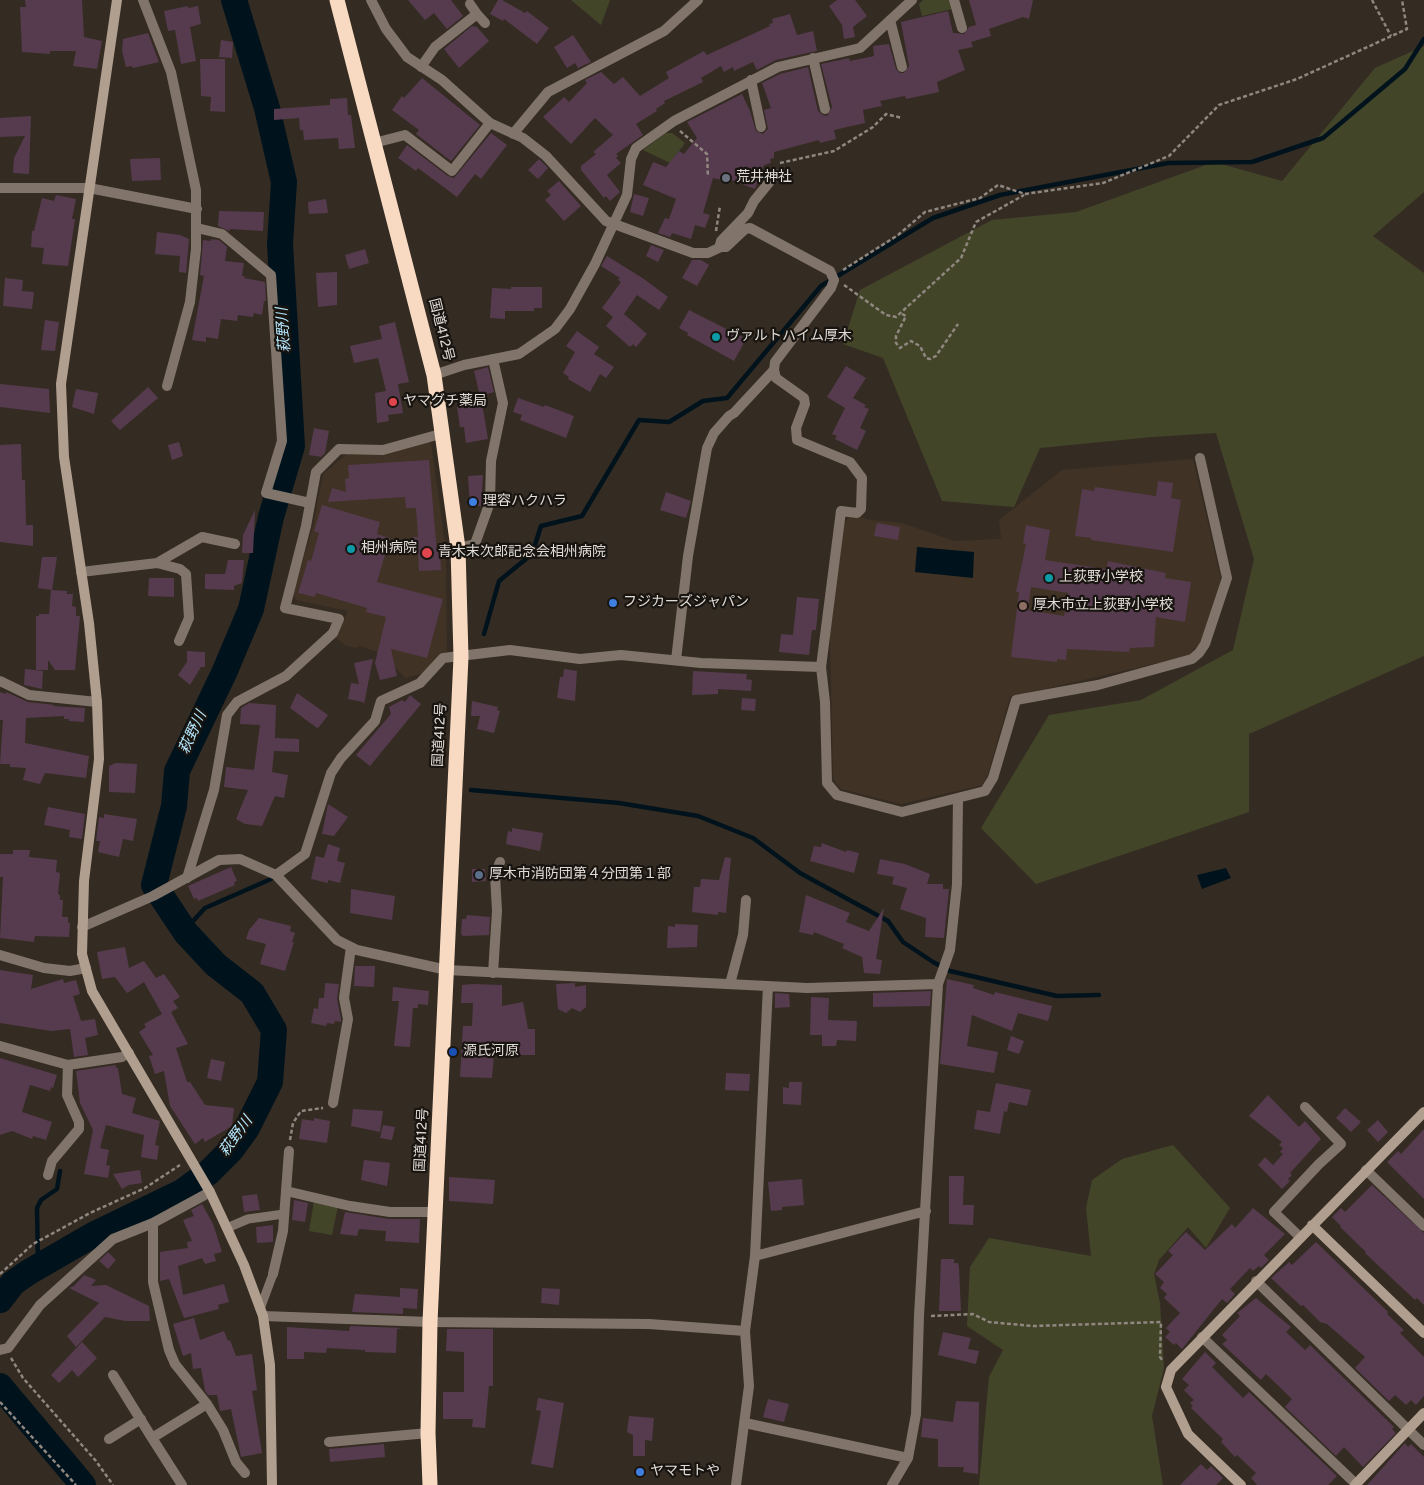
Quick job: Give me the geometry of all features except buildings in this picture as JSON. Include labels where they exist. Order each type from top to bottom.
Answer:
[{"type":"highway","name":"国道412号","points":[[336,0],[434,375],[444,433],[458,548],[461,657],[430,1322],[428,1433],[430,1485]]},
{"type":"street","points":[[117,0],[61,384],[64,457],[97,702],[99,759],[84,881],[82,954],[92,991],[210,1192],[244,1264],[262,1313],[270,1365],[272,1485]]},
{"type":"street","points":[[143,0],[171,72],[196,190],[197,228],[190,302],[167,386]]},
{"type":"street","points":[[371,0],[386,28],[407,58],[442,80],[490,123],[523,138],[546,156],[606,221],[694,253],[708,253],[726,247],[745,229],[750,228],[830,271],[833,278],[831,288],[775,362],[774,370],[776,378],[804,398],[805,404],[796,428],[797,440],[850,462],[862,478],[861,509],[856,513],[841,511],[821,667],[825,702],[827,782],[837,795],[902,812],[985,791],[993,778],[1016,700],[1098,685],[1192,660],[1205,644],[1227,578],[1200,458]]},
{"type":"street","points":[[513,134],[548,92],[664,31],[698,0]]},
{"type":"street","points":[[434,375],[464,365],[519,354],[555,329],[570,309],[595,264],[626,195],[631,159],[636,148],[674,121],[778,67],[860,48],[912,0]]},
{"type":"street","points":[[954,0],[962,28]]},
{"type":"street","points":[[470,4],[484,23]]},
{"type":"street","points":[[421,67],[435,47],[476,14]]},
{"type":"street","points":[[890,20],[902,67]]},
{"type":"street","points":[[814,58],[825,109]]},
{"type":"street","points":[[751,80],[761,127]]},
{"type":"street","points":[[374,143],[405,135],[452,171],[490,123]]},
{"type":"street","points":[[719,248],[721,241],[748,213],[754,201],[776,174]]},
{"type":"street","points":[[0,188],[89,188],[197,209]]},
{"type":"street","points":[[197,228],[222,234],[271,275],[282,440],[266,493],[309,503]]},
{"type":"street","points":[[458,548],[475,544],[490,502],[491,461],[503,403],[493,359]]},
{"type":"street","points":[[676,660],[688,556],[707,448],[714,433],[728,416],[734,414],[774,370]]},
{"type":"street","points":[[182,881],[214,790],[227,715],[237,702],[286,676],[332,633],[339,619],[285,608],[306,526],[316,472],[340,449],[383,450],[444,433]]},
{"type":"street","points":[[157,563],[202,537],[234,544]]},
{"type":"street","points":[[81,572],[157,563],[180,569],[186,574],[189,618],[179,641]]},
{"type":"street","points":[[276,875],[305,854],[331,773],[341,758],[375,722],[381,700],[420,683],[443,658],[510,650],[580,659],[621,654],[676,660],[821,667]]},
{"type":"street","points":[[0,681],[30,695],[97,702]]},
{"type":"street","points":[[892,1485],[908,1458],[916,1414],[918,1316],[926,1211],[938,984],[950,950],[956,894],[958,798]]},
{"type":"street","points":[[82,927],[153,896],[219,860],[240,859],[276,875],[337,940],[351,947],[447,970],[807,988],[938,984]]},
{"type":"street","points":[[493,973],[497,911],[495,876],[500,862]]},
{"type":"street","points":[[730,984],[743,935],[746,900]]},
{"type":"street","points":[[333,1103],[348,1018],[344,998],[351,947]]},
{"type":"street","points":[[0,954],[44,968],[70,971],[86,968]]},
{"type":"street","points":[[736,1485],[748,1386],[745,1331],[755,1256],[768,986]]},
{"type":"street","points":[[0,1046],[68,1065],[122,1057],[129,1053]]},
{"type":"street","points":[[48,1175],[52,1161],[79,1129],[79,1122],[67,1095],[68,1065]]},
{"type":"street","points":[[1300,1237],[1274,1212],[1319,1164],[1341,1144],[1305,1107]]},
{"type":"street","points":[[1241,1485],[1188,1434],[1166,1387],[1170,1370],[1366,1170],[1423,1115]]},
{"type":"street","points":[[272,1274],[283,1231],[289,1151]]},
{"type":"street","points":[[1366,1170],[1424,1226]]},
{"type":"street","points":[[286,1191],[350,1206],[390,1212],[436,1212]]},
{"type":"street","points":[[5,1349],[40,1305],[84,1262],[113,1239],[153,1223],[210,1192]]},
{"type":"street","points":[[755,1256],[926,1211]]},
{"type":"street","points":[[153,1223],[153,1282],[169,1350],[175,1364],[207,1404],[223,1430],[236,1462],[245,1473]]},
{"type":"street","points":[[1312,1225],[1424,1333]]},
{"type":"street","points":[[1256,1281],[1424,1445]]},
{"type":"street","points":[[262,1313],[430,1322],[649,1324],[745,1331]]},
{"type":"street","points":[[1202,1337],[1356,1485],[1424,1412]]},
{"type":"street","points":[[113,1375],[182,1485]]},
{"type":"street","points":[[152,1438],[207,1404]]},
{"type":"street","points":[[109,1439],[141,1420]]},
{"type":"street","points":[[745,1423],[908,1458]]},
{"type":"street","points":[[329,1442],[428,1433]]},
{"type":"lane","points":[[227,1228],[256,1217],[284,1214]]},
{"type":"lane","points":[[262,1313],[272,1274]]},
{"type":"path","points":[[1372,0],[1391,36]]},
{"type":"path","points":[[1025,194],[998,185],[980,198],[925,212],[898,235],[833,278],[886,315],[896,317],[902,314],[961,258],[976,222],[1025,194],[1103,183],[1169,156],[1219,105],[1297,79],[1407,30],[1402,0]]},
{"type":"path","points":[[776,174],[780,163],[834,151],[873,126],[886,114],[902,118]]},
{"type":"path","points":[[674,121],[682,134],[707,154],[708,177]]},
{"type":"path","points":[[715,224],[720,206]]},
{"type":"path","points":[[902,314],[906,316],[896,336],[896,343],[900,348],[911,341],[920,346],[926,358],[930,359],[936,356],[958,324]]},
{"type":"path","points":[[289,1151],[293,1122],[301,1111],[324,1108],[333,1103]]},
{"type":"path","points":[[0,1274],[34,1244],[90,1213],[145,1188],[173,1172],[190,1159]]},
{"type":"path","points":[[918,1316],[973,1314],[989,1322],[1033,1326],[1161,1322],[1160,1357],[1170,1370]]},
{"type":"path","points":[[5,1349],[12,1364],[22,1378],[96,1461],[113,1485]]},
{"type":"path","points":[[0,1402],[76,1485]]},
{"type":"shaded area","name":"青木末次郎記念会相州病院","points":[[427,441],[431,443],[446,550],[447,651],[439,654],[423,673],[405,678],[383,654],[360,646],[355,648],[345,645],[336,638],[348,611],[296,600],[293,594],[313,526],[323,474],[347,454]]},
{"type":"shaded area","name":"厚木市立上荻野小学校","points":[[1193,459],[1221,579],[1201,642],[1188,656],[1010,697],[988,774],[983,785],[901,804],[841,789],[833,779],[830,633],[844,524],[851,515],[871,520],[902,523],[954,541],[1001,539],[999,520],[1062,470]]},
{"type":"green space","points":[[571,0],[610,0],[601,25]]},
{"type":"green space","points":[[923,0],[949,0],[952,9],[922,16],[919,4]]},
{"type":"green space","points":[[1424,46],[1424,192],[1373,236],[1424,273],[1424,656],[1249,734],[1249,812],[1036,884],[981,828],[1049,715],[1141,700],[1233,650],[1254,559],[1216,433],[1040,448],[1014,507],[942,501],[883,358],[843,344],[860,290],[992,220],[1076,212],[1214,162],[1282,181],[1375,68]]},
{"type":"green space","points":[[666,133],[672,133],[685,143],[670,163],[643,150]]},
{"type":"green space","points":[[1173,1145],[1230,1208],[1206,1248],[1188,1227],[1159,1260],[1154,1274],[1160,1303],[1164,1368],[1152,1416],[1163,1485],[979,1485],[989,1377],[1003,1350],[967,1326],[970,1267],[989,1238],[1091,1256],[1086,1208],[1092,1180],[1122,1159]]},
{"type":"green space","points":[[314,1201],[338,1206],[332,1235],[309,1231]]},
{"type":"water","points":[[917,547],[974,552],[973,578],[915,572]]},
{"type":"water","points":[[1226,868],[1231,878],[1202,889],[1197,875]]},
{"type":"waterway","name":"萩野川","points":[[0,1300],[13,1283],[29,1272],[93,1235],[182,1192],[208,1173],[231,1150],[247,1128],[270,1082],[274,1030],[252,993],[216,965],[186,933],[154,885],[174,806],[177,771],[224,673],[251,609],[271,517],[292,446],[280,244],[284,182],[267,108],[234,0]]},
{"type":"waterway","points":[[484,634],[499,581],[532,554],[541,526],[582,516],[639,420],[669,422],[703,401],[727,398],[821,286],[933,218],[1000,195],[1168,163],[1252,162],[1323,138],[1405,69],[1424,39]]},
{"type":"waterway","points":[[471,790],[619,803],[698,816],[753,838],[800,873],[888,921],[903,942],[950,971],[1057,996],[1099,995]]},
{"type":"waterway","points":[[184,931],[205,908],[271,879]]},
{"type":"waterway","points":[[38,1266],[37,1208],[41,1200],[57,1189],[60,1171]]},
{"type":"waterway","name":"萩野川","points":[[0,1386],[83,1485]]},
{"type":"place","name":"荒井神社","points":[[726,178]]},
{"type":"place","name":"ヴァルトハイム厚木","points":[[716,337]]},
{"type":"place","name":"ヤマグチ薬局","points":[[393,402]]},
{"type":"place","name":"理容ハクハラ","points":[[473,502]]},
{"type":"place","name":"相州病院","points":[[351,549]]},
{"type":"place","name":"青木末次郎記念会相州病院","points":[[427,553]]},
{"type":"place","name":"上荻野小学校","points":[[1049,578]]},
{"type":"place","name":"フジカーズジャパン","points":[[613,603]]},
{"type":"place","name":"厚木市立上荻野小学校","points":[[1023,606]]},
{"type":"place","name":"厚木市消防団第４分団第１部","points":[[479,875]]},
{"type":"place","name":"源氏河原","points":[[453,1052]]},
{"type":"place","name":"ヤマモトや","points":[[640,1472]]}]
